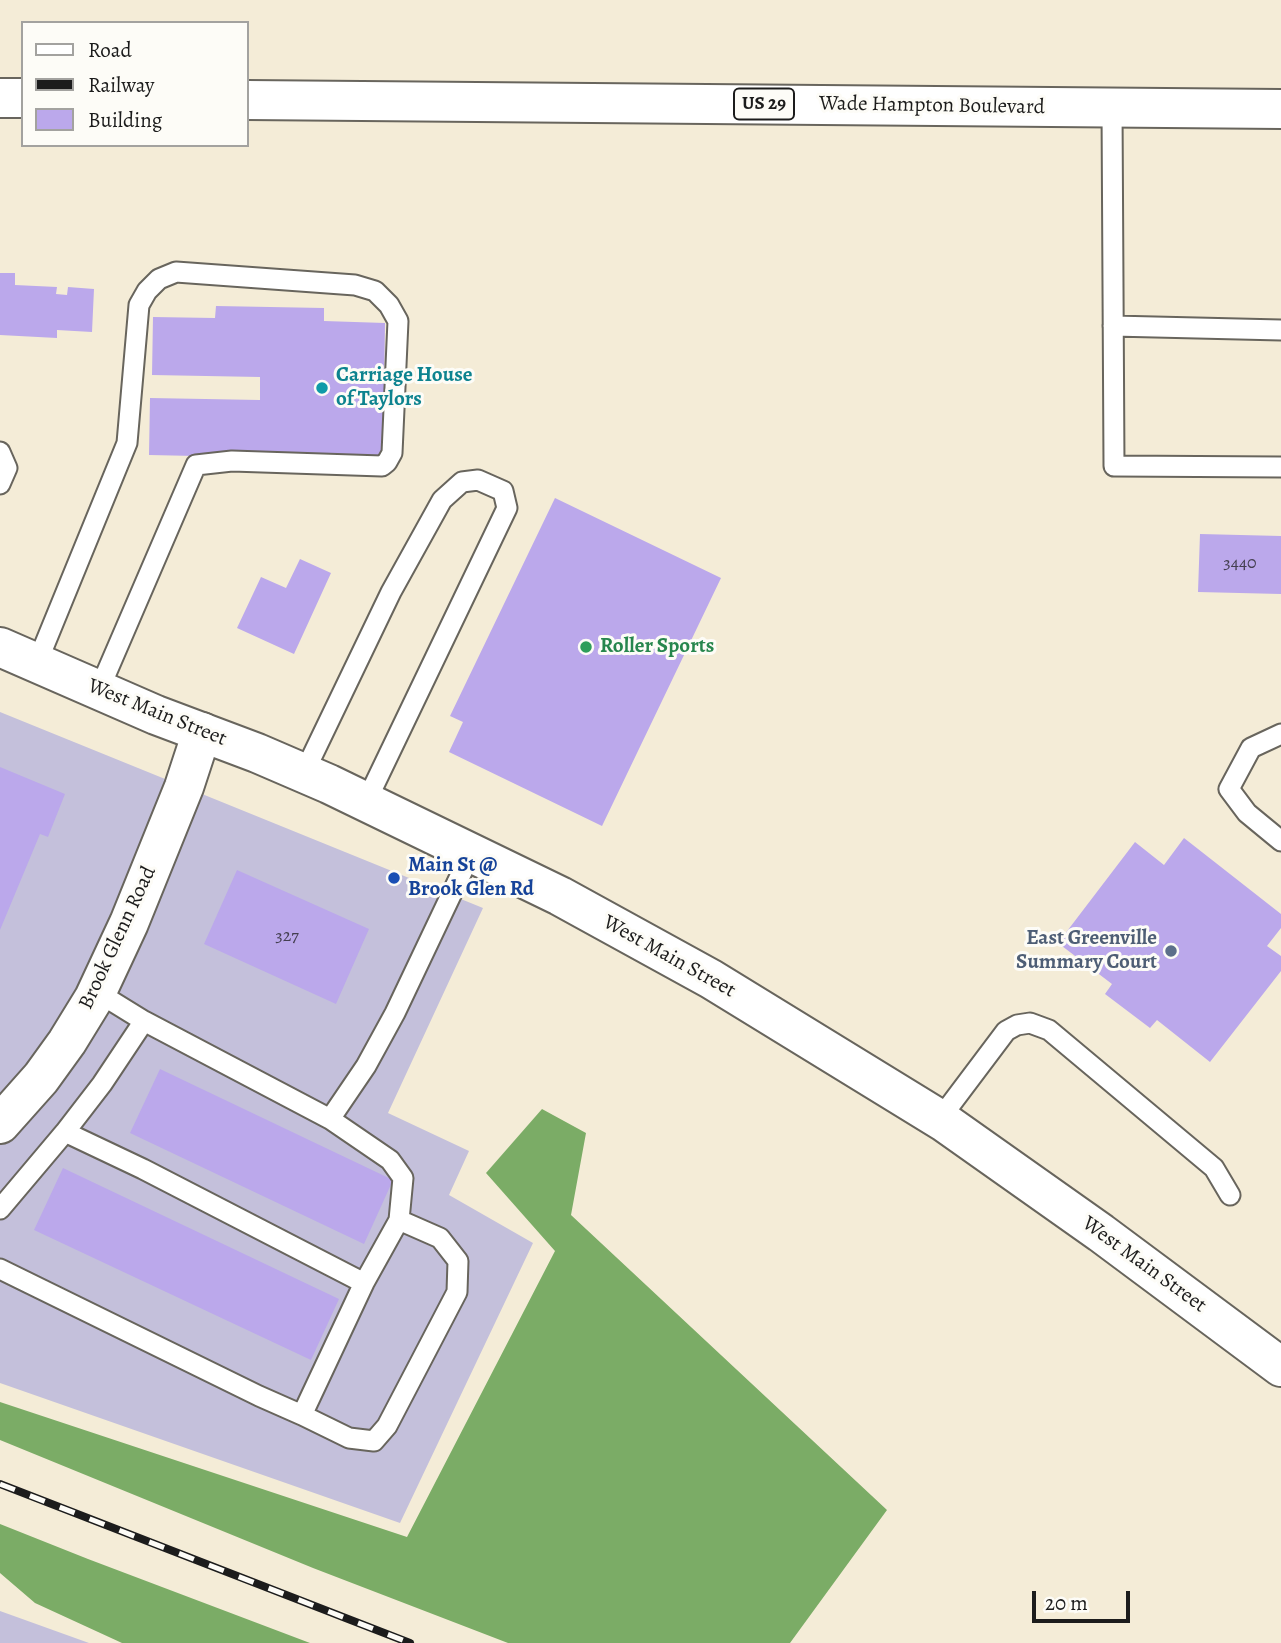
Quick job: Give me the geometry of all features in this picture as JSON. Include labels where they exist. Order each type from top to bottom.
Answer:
[{"type":"street","points":[[0,98],[21,98]]},
{"type":"street","name":"Wade Hampton Boulevard","points":[[248,100],[1281,109]]},
{"type":"street","name":"West Main Street","points":[[0,647],[156,715],[257,752],[304,773],[560,896],[711,979],[939,1119],[1101,1233],[1281,1367]]},
{"type":"street","name":"Brook Glenn Road","points":[[0,1124],[41,1078],[67,1042],[96,992],[134,911],[184,787],[202,732]]},
{"type":"lane","points":[[1112,107],[1114,466],[1281,467]]},
{"type":"lane","points":[[37,663],[127,443],[139,305],[147,291],[159,279],[176,272],[355,285],[375,291],[389,305],[398,321],[392,453],[387,461],[382,466],[232,461],[196,465],[99,690]]},
{"type":"lane","points":[[1113,326],[1281,330]]},
{"type":"lane","points":[[0,452],[7,468],[0,484]]},
{"type":"lane","points":[[304,773],[391,592],[442,500],[462,482],[478,480],[503,491],[507,508],[366,802]]},
{"type":"lane","points":[[1281,734],[1251,748],[1229,789],[1247,813],[1281,841]]},
{"type":"lane","points":[[330,1119],[366,1066],[395,1013],[471,853]]},
{"type":"lane","points":[[96,992],[144,1021],[330,1119],[390,1160],[403,1178],[399,1220],[364,1283],[302,1415]]},
{"type":"lane","points":[[0,1209],[102,1084],[144,1021]]},
{"type":"lane","points":[[939,1119],[1006,1031],[1030,1023],[1049,1030],[1214,1168],[1230,1195]]},
{"type":"lane","points":[[65,1132],[143,1169],[364,1283]]},
{"type":"lane","points":[[0,1269],[349,1438],[374,1441],[387,1426],[457,1292],[458,1261],[440,1238],[399,1220]]},
{"type":"shaded area","points":[[0,712],[483,908],[388,1113],[469,1151],[449,1195],[533,1243],[400,1523],[0,1383]]},
{"type":"shaded area","points":[[0,1611],[89,1643],[0,1643]]},
{"type":"green space","points":[[542,1109],[586,1133],[571,1215],[887,1510],[790,1643],[508,1643],[313,1568],[0,1440],[0,1402],[407,1537],[555,1251],[486,1173]]},
{"type":"green space","points":[[0,1524],[310,1643],[122,1643],[35,1603],[0,1573]]},
{"type":"building","points":[[0,273],[15,273],[15,285],[57,287],[56,294],[67,295],[68,287],[94,289],[92,332],[57,330],[57,338],[0,335]]},
{"type":"building","name":"Carriage House of Taylors","points":[[216,306],[324,308],[324,321],[385,323],[383,460],[149,455],[150,398],[260,400],[260,377],[152,375],[153,317],[215,318]]},
{"type":"building","name":"Roller Sports","points":[[555,498],[721,578],[602,826],[449,752],[463,722],[450,716]]},
{"type":"building","points":[[1200,534],[1281,536],[1281,594],[1198,592]]},
{"type":"building","points":[[300,559],[331,573],[294,654],[237,628],[261,577],[286,588]]},
{"type":"building","points":[[0,767],[65,794],[48,837],[40,834],[0,930]]},
{"type":"building","name":"East Greenville Summary Court","points":[[1184,838],[1281,914],[1281,928],[1267,946],[1281,956],[1281,971],[1210,1062],[1157,1020],[1150,1028],[1105,994],[1112,984],[1058,943],[1135,842],[1164,865]]},
{"type":"building","points":[[237,870],[369,929],[336,1004],[204,944]]},
{"type":"building","points":[[160,1069],[393,1180],[364,1244],[130,1133]]},
{"type":"building","points":[[63,1168],[339,1299],[311,1360],[34,1230]]},
{"type":"railway","points":[[0,1484],[410,1643]]},
{"type":"place","name":"Carriage House of Taylors","points":[[322,388]]},
{"type":"place","name":"Roller Sports","points":[[586,647]]},
{"type":"place","name":"Main St @ Brook Glen Rd","points":[[394,878]]},
{"type":"place","name":"East Greenville Summary Court","points":[[1171,951]]}]
